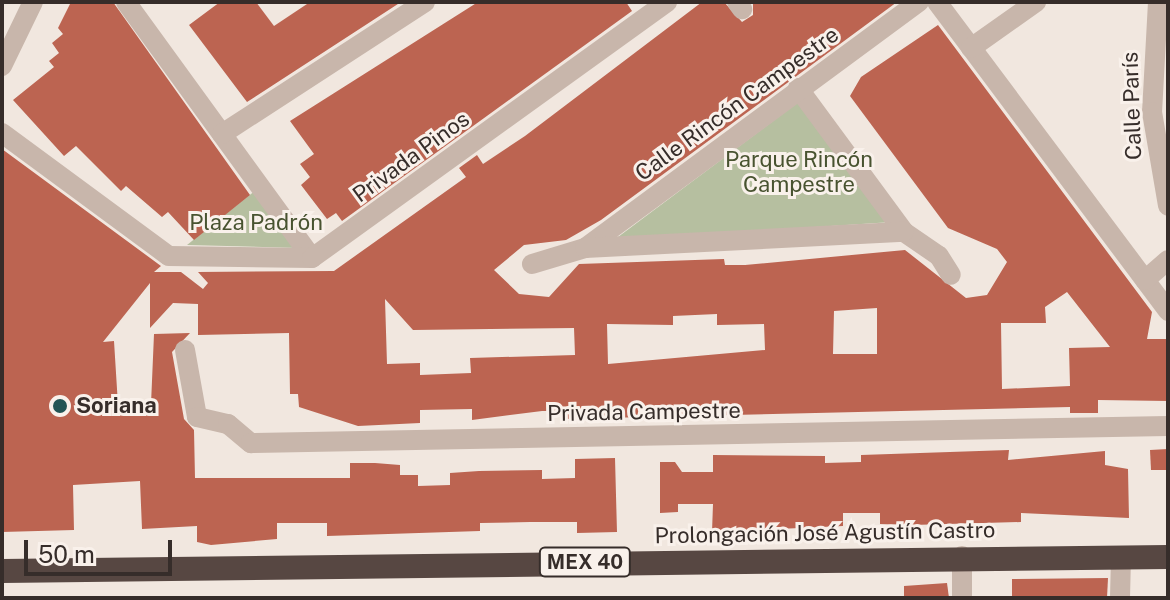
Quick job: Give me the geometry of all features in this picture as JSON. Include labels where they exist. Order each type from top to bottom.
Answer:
[{"type":"highway","name":"Prolongación José Agustín Castro","points":[[2,571],[962,556],[1168,557]]},
{"type":"street","points":[[2,66],[33,2]]},
{"type":"street","points":[[126,2],[312,258]]},
{"type":"street","points":[[222,134],[425,2]]},
{"type":"street","name":"Privada Pinos","points":[[312,258],[667,2]]},
{"type":"street","name":"Calle Rincón Campestre","points":[[585,248],[798,88],[919,2]]},
{"type":"street","points":[[937,2],[1168,311]]},
{"type":"street","points":[[971,48],[1036,2]]},
{"type":"street","name":"Calle París","points":[[1158,2],[1152,112],[1168,206]]},
{"type":"street","points":[[798,88],[904,232],[939,256],[951,275]]},
{"type":"street","points":[[2,133],[169,256],[312,258]]},
{"type":"street","points":[[532,264],[585,248],[904,232]]},
{"type":"street","points":[[1145,280],[1168,260]]},
{"type":"street","name":"Privada Campestre","points":[[185,350],[197,417],[228,424],[251,443],[1168,426]]},
{"type":"street","points":[[962,556],[962,598]]},
{"type":"street","points":[[1120,598],[1121,558]]},
{"type":"green space","name":"Parque Rincón Campestre","points":[[805,97],[892,222],[614,240]]},
{"type":"green space","name":"Plaza Padrón","points":[[261,186],[299,248],[187,245]]},
{"type":"building","points":[[71,2],[113,2],[250,195],[194,240],[168,212],[162,217],[126,186],[121,191],[76,146],[64,156],[13,100],[54,67],[49,61],[59,53],[52,43],[63,34],[58,28]]},
{"type":"building","points":[[220,2],[256,2],[274,26],[310,2],[401,2],[247,102],[189,25]]},
{"type":"building","points":[[478,2],[626,2],[632,11],[342,221],[336,213],[327,219],[301,185],[310,177],[300,164],[314,154],[290,121]]},
{"type":"building","points":[[702,2],[724,2],[742,22],[753,15],[753,2],[897,2],[601,220],[566,240],[524,245],[494,270],[519,294],[549,297],[579,264],[724,259],[725,265],[745,265],[905,250],[966,298],[987,295],[1007,262],[997,249],[948,228],[850,96],[861,77],[938,25],[1152,312],[1147,339],[1168,339],[1168,401],[1098,400],[1098,413],[1070,413],[1070,407],[563,419],[563,411],[542,411],[472,420],[472,409],[420,410],[420,423],[358,426],[299,407],[298,394],[290,394],[289,333],[198,335],[198,304],[173,303],[150,328],[150,283],[103,342],[114,341],[118,405],[151,404],[154,334],[190,333],[172,352],[184,419],[194,430],[195,478],[350,478],[350,463],[375,463],[400,465],[400,475],[418,475],[418,486],[450,485],[450,473],[479,471],[542,470],[542,479],[575,478],[575,459],[615,458],[617,532],[577,533],[577,522],[530,522],[480,523],[480,531],[327,536],[327,523],[277,523],[277,539],[211,545],[197,542],[197,526],[142,529],[140,481],[73,485],[74,530],[2,532],[2,149],[161,266],[154,272],[181,272],[203,289],[208,283],[198,272],[334,271],[466,177],[459,168],[477,155],[483,164],[525,136]],"holes":[[[1067,292],[1110,347],[1069,348],[1070,386],[1002,389],[1001,323],[1046,323],[1045,307]],[[385,299],[413,330],[574,328],[575,355],[470,358],[471,373],[420,375],[420,363],[387,364]],[[877,308],[877,354],[833,354],[834,311]],[[717,314],[717,325],[764,324],[765,350],[608,364],[607,324],[673,325],[673,316]]]},
{"type":"building","points":[[1168,449],[1168,470],[1151,470],[1150,450]]},
{"type":"building","points":[[1009,450],[1008,460],[1105,451],[1105,465],[1128,469],[1129,518],[1021,513],[1021,522],[912,525],[880,524],[880,513],[843,513],[843,526],[712,532],[713,504],[678,504],[678,512],[660,513],[660,462],[675,462],[682,472],[713,472],[713,455],[825,456],[825,463],[861,462],[861,455]]},
{"type":"building","points":[[1108,578],[1107,598],[1012,598],[1012,579]]},
{"type":"building","points":[[947,583],[949,598],[904,598],[904,586]]},
{"type":"place","name":"Soriana","points":[[60,406]]}]
